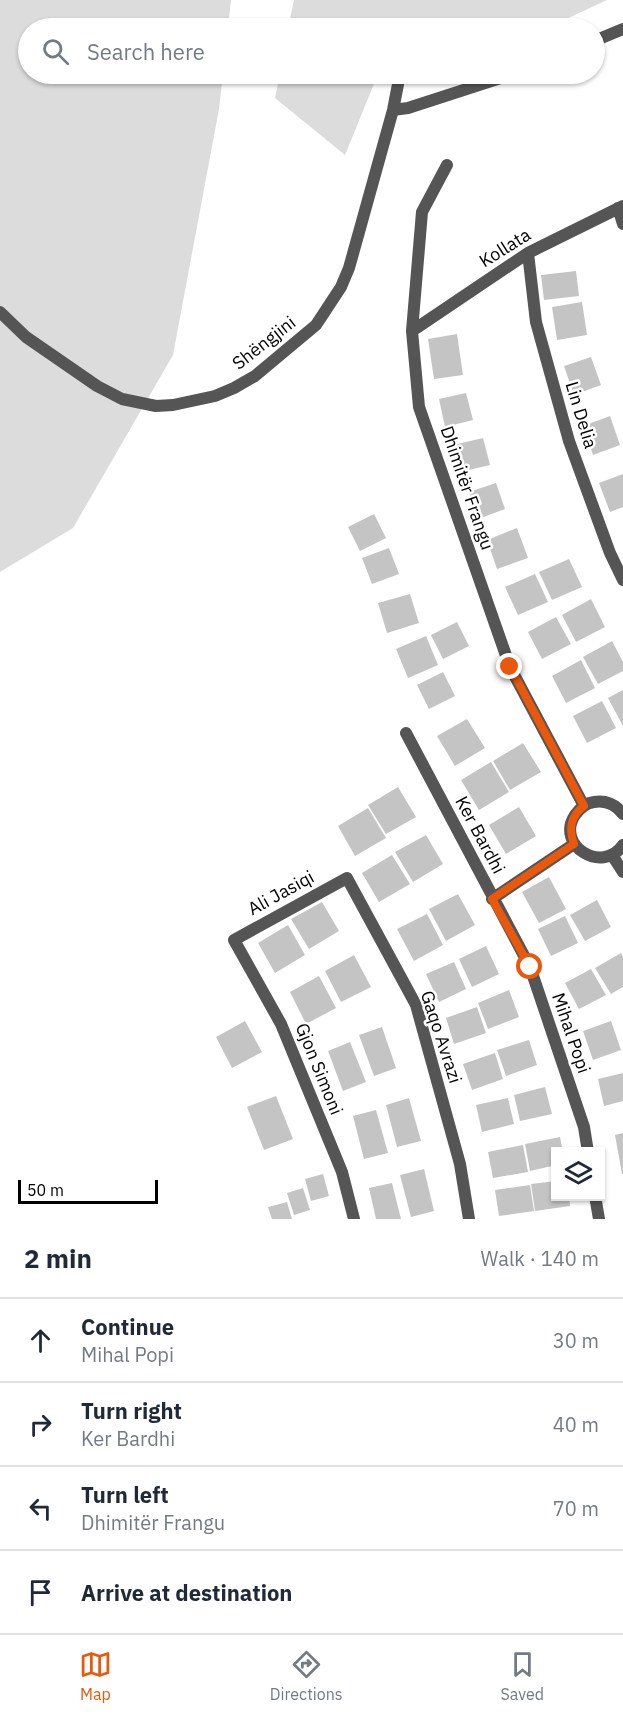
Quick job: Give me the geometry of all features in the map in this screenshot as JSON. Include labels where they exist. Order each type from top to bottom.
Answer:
[{"type":"street","points":[[605,36],[623,28]]},
{"type":"street","name":"Shëngjini","points":[[0,312],[26,338],[80,375],[122,399],[156,406],[173,405],[215,396],[255,376],[316,325],[341,287],[349,268],[393,110],[398,84]]},
{"type":"street","points":[[393,110],[408,108],[482,84]]},
{"type":"street","name":"Dhimitër Frangu","points":[[447,165],[422,212],[412,331],[419,407],[510,667],[584,806]]},
{"type":"street","points":[[621,207],[623,224]]},
{"type":"street","name":"Kollata","points":[[412,331],[528,253],[621,207]]},
{"type":"street","name":"Lin Delia","points":[[528,253],[536,322],[569,441],[610,552],[623,580]]},
{"type":"street","name":"Ker Bardhi","points":[[406,733],[492,899],[574,844]]},
{"type":"street","points":[[621,809],[611,803],[592,802],[584,806],[573,818],[570,827],[574,844],[587,856],[595,858],[612,855],[623,845]]},
{"type":"street","points":[[612,855],[623,872]]},
{"type":"street","name":"Ali Jasiqi","points":[[234,940],[347,878]]},
{"type":"street","name":"Gaqo Avrazi","points":[[347,878],[416,1005],[460,1164],[469,1219]]},
{"type":"street","name":"Mihal Popi","points":[[492,899],[530,967],[584,1127],[587,1147]]},
{"type":"street","name":"Gjon Simoni","points":[[234,940],[281,1023],[342,1172],[354,1219]]},
{"type":"street","points":[[596,1201],[599,1219]]},
{"type":"shaded area","points":[[0,0],[231,0],[229,18],[18,18],[18,84],[222,84],[173,355],[73,528],[0,572]]},
{"type":"shaded area","points":[[294,0],[607,0],[568,18],[290,18]]},
{"type":"shaded area","points":[[278,84],[374,84],[345,155],[275,98]]},
{"type":"building","points":[[576,271],[579,296],[544,300],[541,275]]},
{"type":"building","points":[[582,302],[587,335],[557,340],[552,307]]},
{"type":"building","points":[[457,334],[463,375],[434,379],[428,339]]},
{"type":"building","points":[[591,357],[601,385],[574,395],[564,366]]},
{"type":"building","points":[[466,393],[473,420],[445,427],[439,399]]},
{"type":"building","points":[[610,416],[620,445],[593,455],[583,426]]},
{"type":"building","points":[[483,438],[490,465],[456,473],[449,446]]},
{"type":"building","points":[[623,474],[623,507],[610,512],[599,483]]},
{"type":"building","points":[[496,483],[505,509],[478,519],[469,492]]},
{"type":"building","points":[[374,514],[386,538],[360,551],[348,527]]},
{"type":"building","points":[[517,528],[528,558],[497,569],[487,540]]},
{"type":"building","points":[[389,548],[399,574],[372,584],[362,558]]},
{"type":"building","points":[[569,559],[582,587],[552,600],[539,572]]},
{"type":"building","points":[[535,574],[548,602],[518,615],[505,587]]},
{"type":"building","points":[[410,594],[419,623],[387,633],[378,603]]},
{"type":"building","points":[[591,599],[605,627],[576,642],[562,615]]},
{"type":"building","points":[[556,617],[571,644],[542,659],[528,632]]},
{"type":"building","points":[[457,622],[469,646],[443,659],[431,635]]},
{"type":"building","points":[[426,636],[438,665],[408,678],[396,649]]},
{"type":"building","points":[[612,641],[623,662],[623,671],[598,684],[583,657]]},
{"type":"building","points":[[581,660],[595,688],[566,703],[552,676]]},
{"type":"building","points":[[443,672],[455,696],[429,709],[417,685]]},
{"type":"building","points":[[623,690],[623,726],[608,698]]},
{"type":"building","points":[[602,701],[616,728],[587,743],[573,716]]},
{"type":"building","points":[[467,719],[485,748],[455,766],[437,736]]},
{"type":"building","points":[[523,743],[541,772],[510,790],[493,761]]},
{"type":"building","points":[[491,762],[509,792],[479,810],[461,780]]},
{"type":"building","points":[[398,787],[416,817],[386,834],[368,805]]},
{"type":"building","points":[[519,807],[536,836],[506,854],[489,825]]},
{"type":"building","points":[[368,808],[386,838],[355,856],[338,826]]},
{"type":"building","points":[[426,835],[443,864],[413,882],[395,852]]},
{"type":"building","points":[[392,855],[410,884],[379,902],[362,873]]},
{"type":"building","points":[[549,877],[566,909],[539,923],[522,892]]},
{"type":"building","points":[[458,894],[475,925],[446,941],[429,909]]},
{"type":"building","points":[[597,900],[611,927],[585,941],[570,915]]},
{"type":"building","points":[[322,902],[339,931],[309,949],[291,919]]},
{"type":"building","points":[[427,914],[443,945],[414,961],[397,929]]},
{"type":"building","points":[[565,916],[578,943],[551,956],[538,929]]},
{"type":"building","points":[[288,925],[305,955],[275,973],[258,943]]},
{"type":"building","points":[[486,946],[499,974],[472,987],[459,959]]},
{"type":"building","points":[[621,953],[623,987],[611,994],[595,968]]},
{"type":"building","points":[[354,955],[371,987],[341,1002],[325,971]]},
{"type":"building","points":[[454,962],[466,989],[439,1002],[426,974]]},
{"type":"building","points":[[591,969],[606,995],[579,1009],[565,983]]},
{"type":"building","points":[[319,976],[336,1008],[306,1024],[290,992]]},
{"type":"building","points":[[509,990],[519,1017],[488,1029],[478,1003]]},
{"type":"building","points":[[477,1007],[486,1033],[454,1044],[446,1018]]},
{"type":"building","points":[[245,1021],[262,1052],[232,1068],[216,1037]]},
{"type":"building","points":[[611,1021],[621,1050],[593,1060],[583,1031]]},
{"type":"building","points":[[382,1027],[396,1068],[374,1076],[359,1035]]},
{"type":"building","points":[[529,1040],[537,1065],[506,1076],[497,1050]]},
{"type":"building","points":[[350,1042],[366,1082],[343,1091],[328,1051]]},
{"type":"building","points":[[495,1053],[503,1079],[472,1090],[463,1064]]},
{"type":"building","points":[[623,1073],[623,1101],[604,1106],[598,1079]]},
{"type":"building","points":[[545,1087],[552,1114],[520,1121],[514,1095]]},
{"type":"building","points":[[276,1096],[293,1139],[264,1150],[247,1107]]},
{"type":"building","points":[[409,1098],[421,1141],[397,1147],[386,1105]]},
{"type":"building","points":[[508,1098],[514,1124],[482,1132],[476,1105]]},
{"type":"building","points":[[376,1110],[388,1153],[364,1159],[353,1116]]},
{"type":"building","points":[[623,1133],[623,1174],[622,1174],[615,1135]]},
{"type":"building","points":[[560,1137],[562,1147],[551,1147],[551,1166],[530,1171],[525,1144]]},
{"type":"building","points":[[523,1145],[528,1172],[493,1178],[488,1152]]},
{"type":"building","points":[[424,1169],[434,1211],[411,1217],[400,1175]]},
{"type":"building","points":[[323,1174],[329,1196],[311,1201],[305,1179]]},
{"type":"building","points":[[551,1182],[551,1201],[570,1201],[570,1206],[535,1211],[531,1184]]},
{"type":"building","points":[[392,1183],[401,1219],[376,1219],[369,1188]]},
{"type":"building","points":[[530,1185],[534,1211],[499,1216],[495,1190]]},
{"type":"building","points":[[303,1188],[310,1210],[294,1215],[287,1193]]},
{"type":"building","points":[[287,1202],[292,1219],[272,1219],[268,1207]]},
{"type":"route","points":[[510,667],[584,806],[577,811],[570,827],[574,844],[492,899],[530,967]]}]
